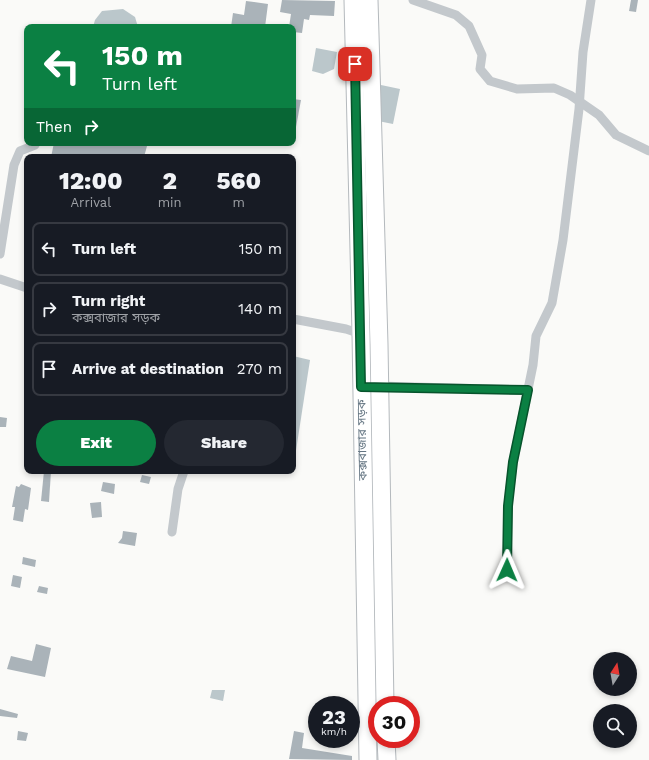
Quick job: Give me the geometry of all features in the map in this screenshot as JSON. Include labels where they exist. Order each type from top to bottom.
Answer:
[{"type":"highway","name":"কক্সবাজার সড়ক","points":[[353,0],[362,334],[361,387],[368,760]]},
{"type":"highway","name":"কক্সবাজার সড়ক","points":[[369,0],[380,386],[385,696]]},
{"type":"highway","points":[[386,748],[387,760]]},
{"type":"street","points":[[413,0],[456,15],[469,26],[482,55],[480,69],[490,81],[517,89],[554,88],[570,95],[599,115],[616,135],[649,151]]},
{"type":"street","points":[[507,570],[508,506],[513,462],[533,365],[536,336],[552,303],[563,240],[579,102],[583,52],[591,0]]},
{"type":"street","points":[[0,254],[14,165],[20,152],[33,146]]},
{"type":"street","points":[[0,279],[24,287]]},
{"type":"street","points":[[296,321],[346,329],[362,334]]},
{"type":"street","points":[[361,387],[380,386],[528,390]]},
{"type":"street","points":[[172,532],[178,489],[183,474]]},
{"type":"shaded area","points":[[123,9],[135,17],[137,24],[94,24],[102,11]]},
{"type":"shaded area","points":[[316,48],[337,52],[334,69],[323,74],[312,71]]},
{"type":"shaded area","points":[[381,85],[400,89],[393,124],[378,121]]},
{"type":"shaded area","points":[[296,357],[310,360],[296,451]]},
{"type":"shaded area","points":[[212,690],[225,690],[223,701],[210,698]]},
{"type":"building","points":[[282,0],[335,1],[334,16],[310,15],[309,20],[304,19],[302,33],[296,32],[296,24],[289,24],[291,14],[280,12]]},
{"type":"building","points":[[631,0],[638,0],[636,12],[629,11]]},
{"type":"building","points":[[246,1],[268,4],[265,24],[231,24],[233,13],[244,15]]},
{"type":"building","points":[[296,99],[301,100],[296,127]]},
{"type":"building","points":[[53,146],[147,146],[145,154],[52,154]]},
{"type":"building","points":[[0,417],[7,418],[6,427],[0,427]]},
{"type":"building","points":[[44,474],[51,474],[49,502],[41,501]]},
{"type":"building","points":[[142,475],[151,477],[149,484],[140,482]]},
{"type":"building","points":[[103,482],[115,484],[114,494],[101,491]]},
{"type":"building","points":[[21,484],[31,488],[28,510],[25,509],[23,522],[13,520],[15,507],[12,507],[16,486],[19,487]]},
{"type":"building","points":[[101,502],[102,517],[92,518],[90,503]]},
{"type":"building","points":[[123,531],[137,533],[135,546],[118,543],[122,538]]},
{"type":"building","points":[[23,557],[36,560],[35,567],[22,564]]},
{"type":"building","points":[[13,575],[22,577],[20,588],[11,586]]},
{"type":"building","points":[[39,586],[48,588],[47,594],[37,592]]},
{"type":"building","points":[[36,644],[51,648],[45,677],[7,669],[11,656],[32,661]]},
{"type":"building","points":[[0,709],[18,714],[17,718],[0,716]]},
{"type":"building","points":[[18,731],[28,733],[26,741],[17,740]]},
{"type":"building","points":[[294,731],[304,733],[302,748],[352,756],[352,760],[289,759]]},
{"type":"route","points":[[355,64],[362,334],[361,387],[380,386],[528,390],[513,462],[508,506],[507,570]]}]
